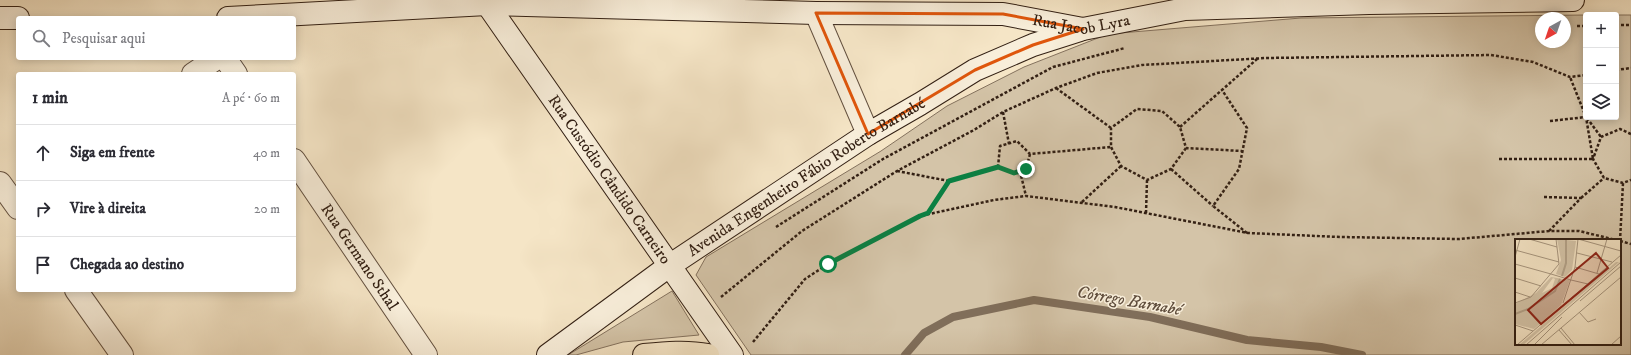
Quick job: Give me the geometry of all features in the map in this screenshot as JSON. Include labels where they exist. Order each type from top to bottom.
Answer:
[{"type":"main road","name":"Rua Jacob Lyra","points":[[265,16],[487,4],[816,13],[1004,14],[1083,29],[1185,9],[1369,3],[1574,0]]},
{"type":"main road","name":"Rua Custódio Cândido Carneiro","points":[[487,4],[732,355]]},
{"type":"main road","points":[[816,13],[868,134]]},
{"type":"main road","points":[[0,18],[16,18]]},
{"type":"main road","name":"Avenida Engenheiro Fábio Roberto Barnabé","points":[[548,355],[669,266],[868,134],[975,70],[1033,45],[1083,29]]},
{"type":"main road","points":[[196,72],[214,60]]},
{"type":"main road","points":[[227,60],[235,72]]},
{"type":"main road","name":"Rua Germano Sthal","points":[[296,163],[426,355]]},
{"type":"main road","points":[[77,292],[122,355]]},
{"type":"main road","points":[[644,355],[699,353],[708,355]]},
{"type":"path","points":[[1619,26],[1631,25]]},
{"type":"path","points":[[772,230],[883,158],[1053,67],[1130,46]]},
{"type":"path","points":[[725,303],[721,297],[802,232],[896,171],[974,130],[1003,112],[1056,88],[1097,73],[1142,65],[1257,59],[1491,55],[1533,62],[1570,77],[1583,75]]},
{"type":"path","points":[[1180,126],[1257,59]]},
{"type":"path","points":[[1619,70],[1631,68]]},
{"type":"path","points":[[1570,77],[1583,110]]},
{"type":"path","points":[[1213,206],[1239,169],[1246,128],[1222,90],[1226,86]]},
{"type":"path","points":[[1056,88],[1111,128]]},
{"type":"path","points":[[1111,128],[1137,109],[1162,111],[1180,126],[1186,148],[1172,169],[1147,180]]},
{"type":"path","points":[[1003,112],[1009,144]]},
{"type":"path","points":[[1550,121],[1583,117]]},
{"type":"path","points":[[1586,120],[1593,159],[1604,178],[1622,184],[1631,180]]},
{"type":"path","points":[[1588,120],[1601,137]]},
{"type":"path","points":[[1111,128],[1111,147],[1121,166],[1147,180]]},
{"type":"path","points":[[1593,159],[1601,137],[1620,129],[1631,134]]},
{"type":"path","points":[[998,167],[1000,146],[1017,142],[1030,154],[1111,147]]},
{"type":"path","points":[[1186,148],[1242,151]]},
{"type":"path","points":[[896,171],[949,181],[998,167],[1014,173],[1026,169],[1030,154]]},
{"type":"path","points":[[1500,159],[1593,159]]},
{"type":"path","points":[[1081,203],[1121,166]]},
{"type":"path","points":[[1172,169],[1213,206],[1248,233]]},
{"type":"path","points":[[1020,171],[1026,196]]},
{"type":"path","points":[[1549,232],[1581,198],[1604,178]]},
{"type":"path","points":[[1146,213],[1147,180]]},
{"type":"path","points":[[928,213],[949,181]]},
{"type":"path","points":[[1620,239],[1622,184]]},
{"type":"path","points":[[748,338],[752,344],[805,279],[828,264],[920,216],[928,213],[994,200],[1026,196],[1146,213],[1248,233],[1340,237],[1459,239],[1579,231],[1612,239]]},
{"type":"path","points":[[1544,197],[1581,198]]},
{"type":"path","points":[[1621,241],[1631,244]]},
{"type":"highlighted area","points":[[816,13],[1003,14],[1083,29],[1033,45],[975,70],[868,134]]},
{"type":"shaded area","points":[[1571,15],[1583,15],[1583,120],[1619,120],[1619,15],[1631,15],[1631,355],[751,355],[696,275],[706,257],[881,151],[947,106],[1024,67],[1108,34],[1301,18],[1535,16],[1535,48],[1571,48]]},
{"type":"shaded area","points":[[672,291],[699,335],[623,342],[576,355],[568,355]]},
{"type":"waterway","name":"Córrego Barnabé","points":[[905,355],[924,333],[953,317],[1034,300],[1150,317],[1247,340],[1321,347],[1362,355]]},
{"type":"route","points":[[828,264],[928,213],[949,181],[998,167],[1014,173],[1026,169]]}]
